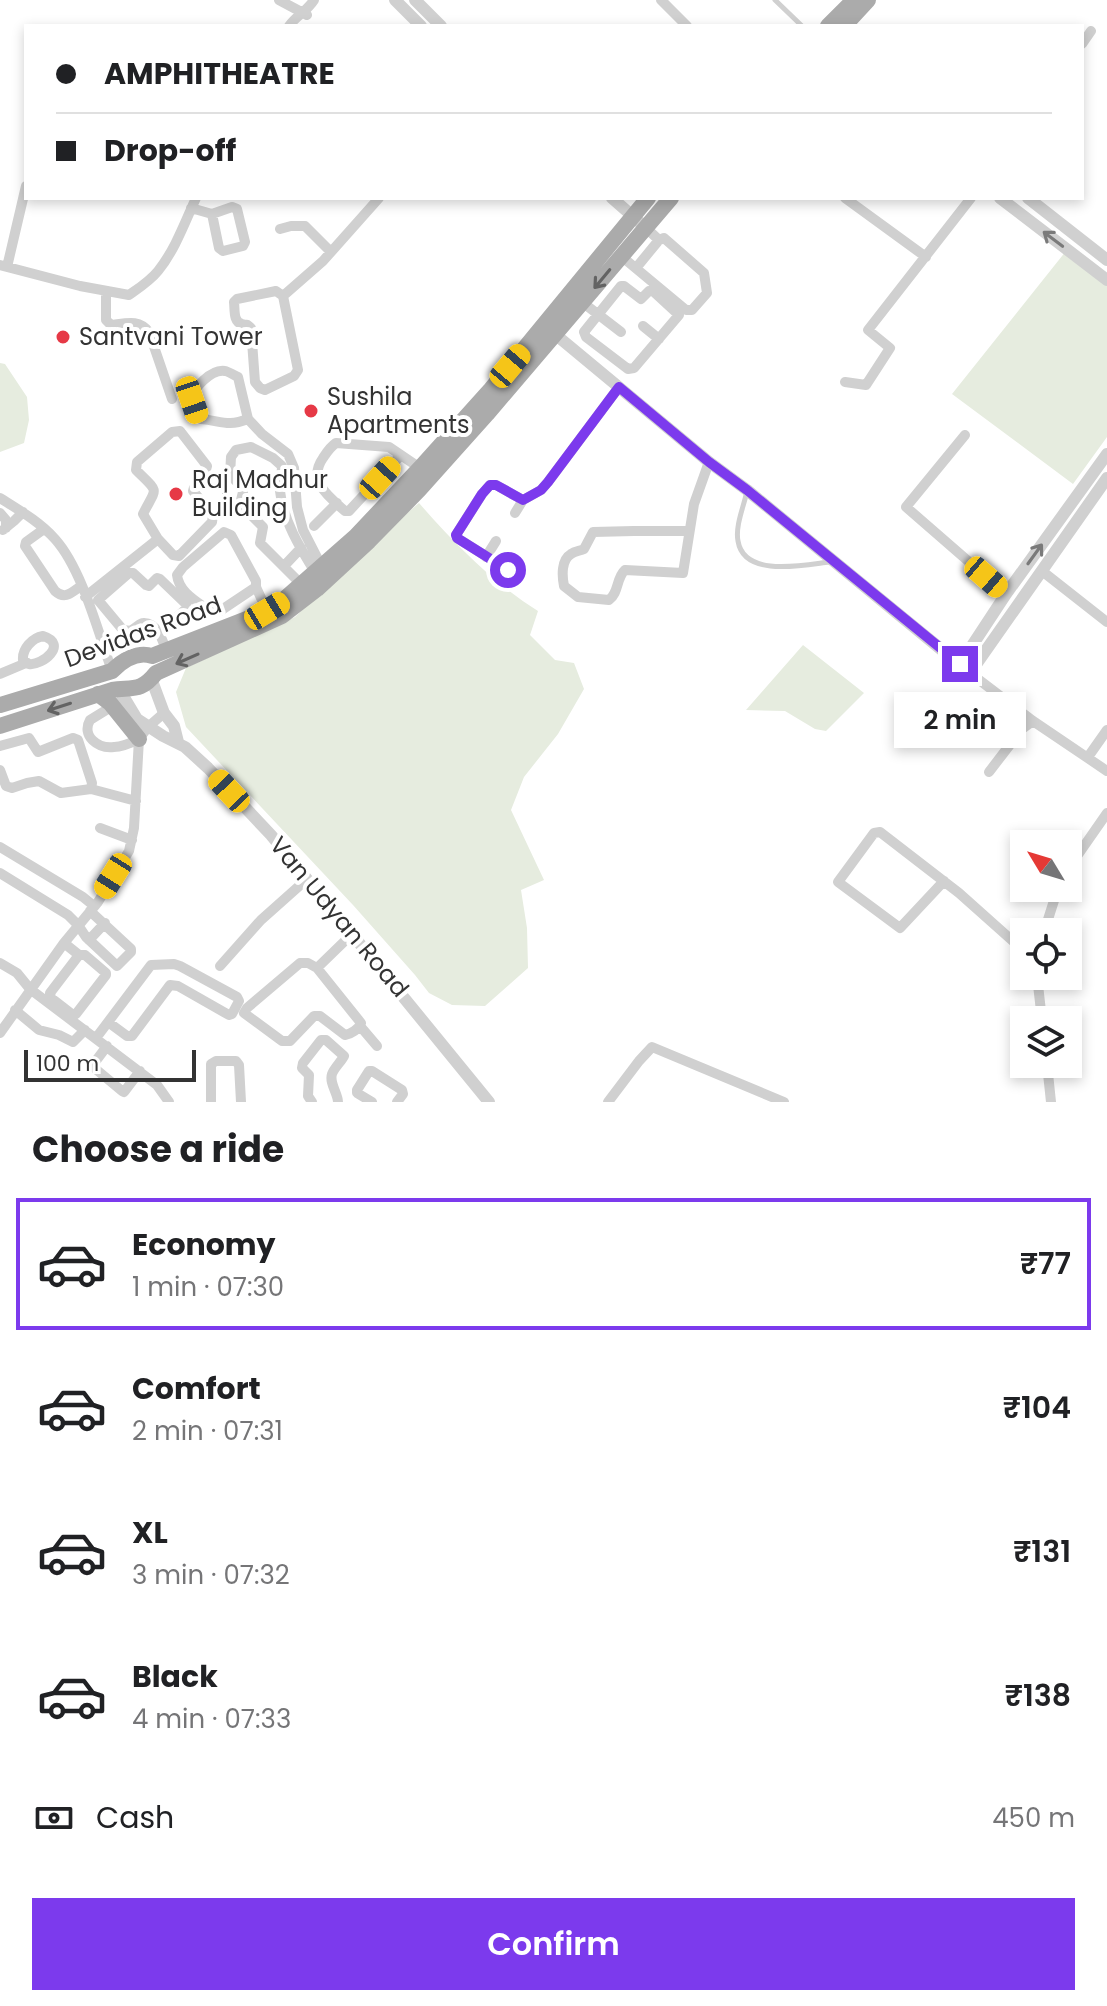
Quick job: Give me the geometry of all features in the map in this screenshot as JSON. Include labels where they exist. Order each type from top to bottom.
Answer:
[{"type":"main road","points":[[830,24],[854,0]]},
{"type":"main road","points":[[846,24],[868,0]]},
{"type":"main road","name":"Devidas Road","points":[[0,726],[98,694],[119,698],[128,690],[147,683],[156,664],[281,602],[371,521],[491,389],[582,302],[621,256],[647,203]]},
{"type":"main road","name":"Devidas Road","points":[[156,664],[282,616],[317,589],[419,490],[639,221]]},
{"type":"main road","name":"Devidas Road","points":[[1,703],[112,671],[133,657],[145,654],[156,664]]},
{"type":"main road","points":[[112,671],[119,698],[144,733]]},
{"type":"street","points":[[279,0],[308,12]]},
{"type":"street","points":[[395,0],[413,5],[438,24]]},
{"type":"street","points":[[661,0],[685,24]]},
{"type":"street","points":[[413,5],[420,24]]},
{"type":"street","points":[[290,24],[308,12]]},
{"type":"street","points":[[1084,41],[1091,31]]},
{"type":"street","points":[[24,193],[3,266],[129,295],[158,271],[171,252],[194,203],[212,214]]},
{"type":"street","points":[[283,296],[331,252],[377,200]]},
{"type":"street","points":[[614,200],[659,240]]},
{"type":"street","points":[[848,200],[926,257]]},
{"type":"street","points":[[845,382],[866,385],[890,348],[868,330],[969,200]]},
{"type":"street","points":[[1003,200],[1107,280]]},
{"type":"street","points":[[1031,200],[1107,260]]},
{"type":"street","points":[[280,229],[305,226],[331,252]]},
{"type":"street","points":[[621,256],[686,310],[692,310],[707,293],[704,273],[664,238],[636,268]]},
{"type":"street","points":[[624,286],[641,299],[653,291],[679,315],[634,368],[628,369],[586,337],[584,332],[598,314],[624,286]]},
{"type":"street","points":[[106,291],[108,323],[138,323],[149,332],[172,399]]},
{"type":"street","points":[[276,291],[283,296],[298,370],[294,376],[265,390],[255,382],[251,328],[236,320],[234,302],[276,291]]},
{"type":"street","points":[[582,302],[621,332]]},
{"type":"street","points":[[643,326],[659,339]]},
{"type":"street","points":[[550,330],[970,673],[1107,771]]},
{"type":"street","points":[[248,419],[235,424],[201,419],[192,400],[194,393],[213,373],[226,371],[238,377],[248,419],[288,454],[294,468],[297,507],[318,569]]},
{"type":"street","points":[[515,513],[523,500],[541,490],[548,482],[619,387]]},
{"type":"street","points":[[180,431],[207,466],[206,473],[194,485],[193,491],[213,515],[212,522],[179,556],[173,555],[158,539],[143,514],[155,494],[154,488],[136,470],[137,462],[172,432],[180,431]]},
{"type":"street","points":[[965,435],[906,507],[1006,594]]},
{"type":"street","points":[[401,455],[349,511],[345,511],[322,490],[317,476],[318,466],[336,443],[389,447],[401,455],[420,468]]},
{"type":"street","points":[[301,584],[260,543],[263,527],[240,504],[242,487],[230,475],[229,468],[236,450],[251,447],[282,466],[279,486],[286,514],[301,548],[318,569]]},
{"type":"street","points":[[960,664],[1006,594],[1107,454]]},
{"type":"street","points":[[688,531],[593,532],[584,549],[567,557],[564,586],[578,597],[609,600],[625,570],[683,573],[694,504],[709,462]]},
{"type":"street","points":[[970,673],[1107,478]]},
{"type":"street","points":[[508,570],[456,535],[490,485],[496,485],[523,500]]},
{"type":"street","points":[[0,498],[9,520],[44,529],[69,558],[88,597],[112,671]]},
{"type":"street","points":[[314,526],[337,503]]},
{"type":"street","points":[[44,529],[25,546],[61,596],[88,597],[133,573],[149,586],[157,578],[160,579],[186,604],[187,608],[160,633],[156,664]]},
{"type":"street","points":[[256,587],[220,611],[211,612],[186,593],[177,581],[177,575],[224,532],[231,535],[256,581],[267,611]]},
{"type":"street","points":[[88,597],[158,539]]},
{"type":"street","points":[[486,557],[496,541]]},
{"type":"street","points":[[284,566],[301,548]]},
{"type":"street","points":[[1042,571],[1107,622]]},
{"type":"street","points":[[88,597],[123,630],[131,631],[146,623],[160,633]]},
{"type":"street","points":[[225,608],[236,624]]},
{"type":"street","points":[[0,674],[26,663]]},
{"type":"street","name":"Van Udyan Road","points":[[156,664],[164,713],[174,726],[178,742]]},
{"type":"street","points":[[119,698],[87,724],[90,739],[97,745],[112,748],[144,733],[164,713]]},
{"type":"street","points":[[989,772],[1022,729],[1033,721]]},
{"type":"street","points":[[1088,757],[1107,730]]},
{"type":"street","points":[[0,1033],[92,908],[129,851],[144,733]]},
{"type":"street","name":"Van Udyan Road","points":[[144,733],[178,742],[208,768],[271,835],[489,1102]]},
{"type":"street","points":[[0,746],[29,738],[38,752],[73,738],[78,740],[92,783],[91,789]]},
{"type":"street","points":[[0,770],[6,786],[12,788],[39,781],[61,793],[91,789],[136,801]]},
{"type":"street","points":[[1082,849],[1107,813]]},
{"type":"street","points":[[100,828],[132,840]]},
{"type":"street","points":[[944,881],[900,928],[838,882],[877,832],[944,881],[1010,939]]},
{"type":"street","points":[[0,847],[83,897],[131,952],[117,966],[68,915],[0,873]]},
{"type":"street","points":[[220,966],[261,920],[307,879]]},
{"type":"street","points":[[89,940],[105,923]]},
{"type":"street","points":[[317,968],[352,934]]},
{"type":"street","points":[[64,943],[79,955],[85,955],[106,973],[73,1015],[51,998],[50,993],[79,955]]},
{"type":"street","points":[[52,960],[67,971]]},
{"type":"street","points":[[0,963],[17,973],[30,989],[138,1074],[157,1085],[169,1102]]},
{"type":"street","points":[[96,1038],[108,1022],[151,965],[158,963],[180,966],[237,997],[239,1001],[229,1015],[178,986],[170,985],[132,1036],[127,1036],[108,1022]]},
{"type":"street","points":[[360,1026],[345,1035],[320,1016],[314,1016],[290,1041],[282,1041],[244,1013],[300,963],[308,963],[317,968],[377,1046]]},
{"type":"street","points":[[40,976],[54,988]]},
{"type":"street","points":[[15,1010],[39,1030],[73,1042],[85,1030]]},
{"type":"street","points":[[312,1102],[308,1096],[309,1075],[302,1068],[321,1040],[326,1040],[344,1056],[332,1075],[338,1102]]},
{"type":"street","points":[[608,1102],[652,1047],[784,1102]]},
{"type":"street","points":[[105,1048],[92,1066],[122,1091],[138,1074]]},
{"type":"street","points":[[211,1102],[211,1064],[216,1061],[236,1061],[239,1065],[241,1102]]},
{"type":"street","points":[[372,1102],[357,1093],[369,1071],[402,1090],[403,1094],[397,1102]]},
{"type":"street","points":[[1048,1078],[1051,1102]]},
{"type":"lane","points":[[775,0],[800,24]]},
{"type":"lane","points":[[747,490],[738,541],[741,550],[751,560],[785,568],[833,561]]},
{"type":"shaded area","points":[[1066,251],[1107,282],[1107,437],[1073,484],[952,394]]},
{"type":"shaded area","points":[[0,363],[5,364],[27,397],[29,420],[24,443],[0,452]]},
{"type":"shaded area","points":[[419,503],[475,562],[538,611],[530,635],[555,660],[574,663],[584,689],[558,734],[524,777],[511,810],[544,880],[521,890],[527,928],[528,968],[485,1006],[452,1005],[429,993],[353,905],[186,727],[176,692],[186,668],[295,617]]},
{"type":"shaded area","points":[[803,645],[864,693],[826,731],[815,729],[785,711],[746,710]]},
{"type":"place","name":"Santvani Tower","points":[[63,337]]},
{"type":"place","name":"Sushila Apartments","points":[[311,411]]},
{"type":"place","name":"Raj Madhur Building","points":[[176,494]]},
{"type":"route","points":[[508,570],[456,535],[490,485],[496,485],[523,500],[541,490],[619,387],[960,664]]}]
